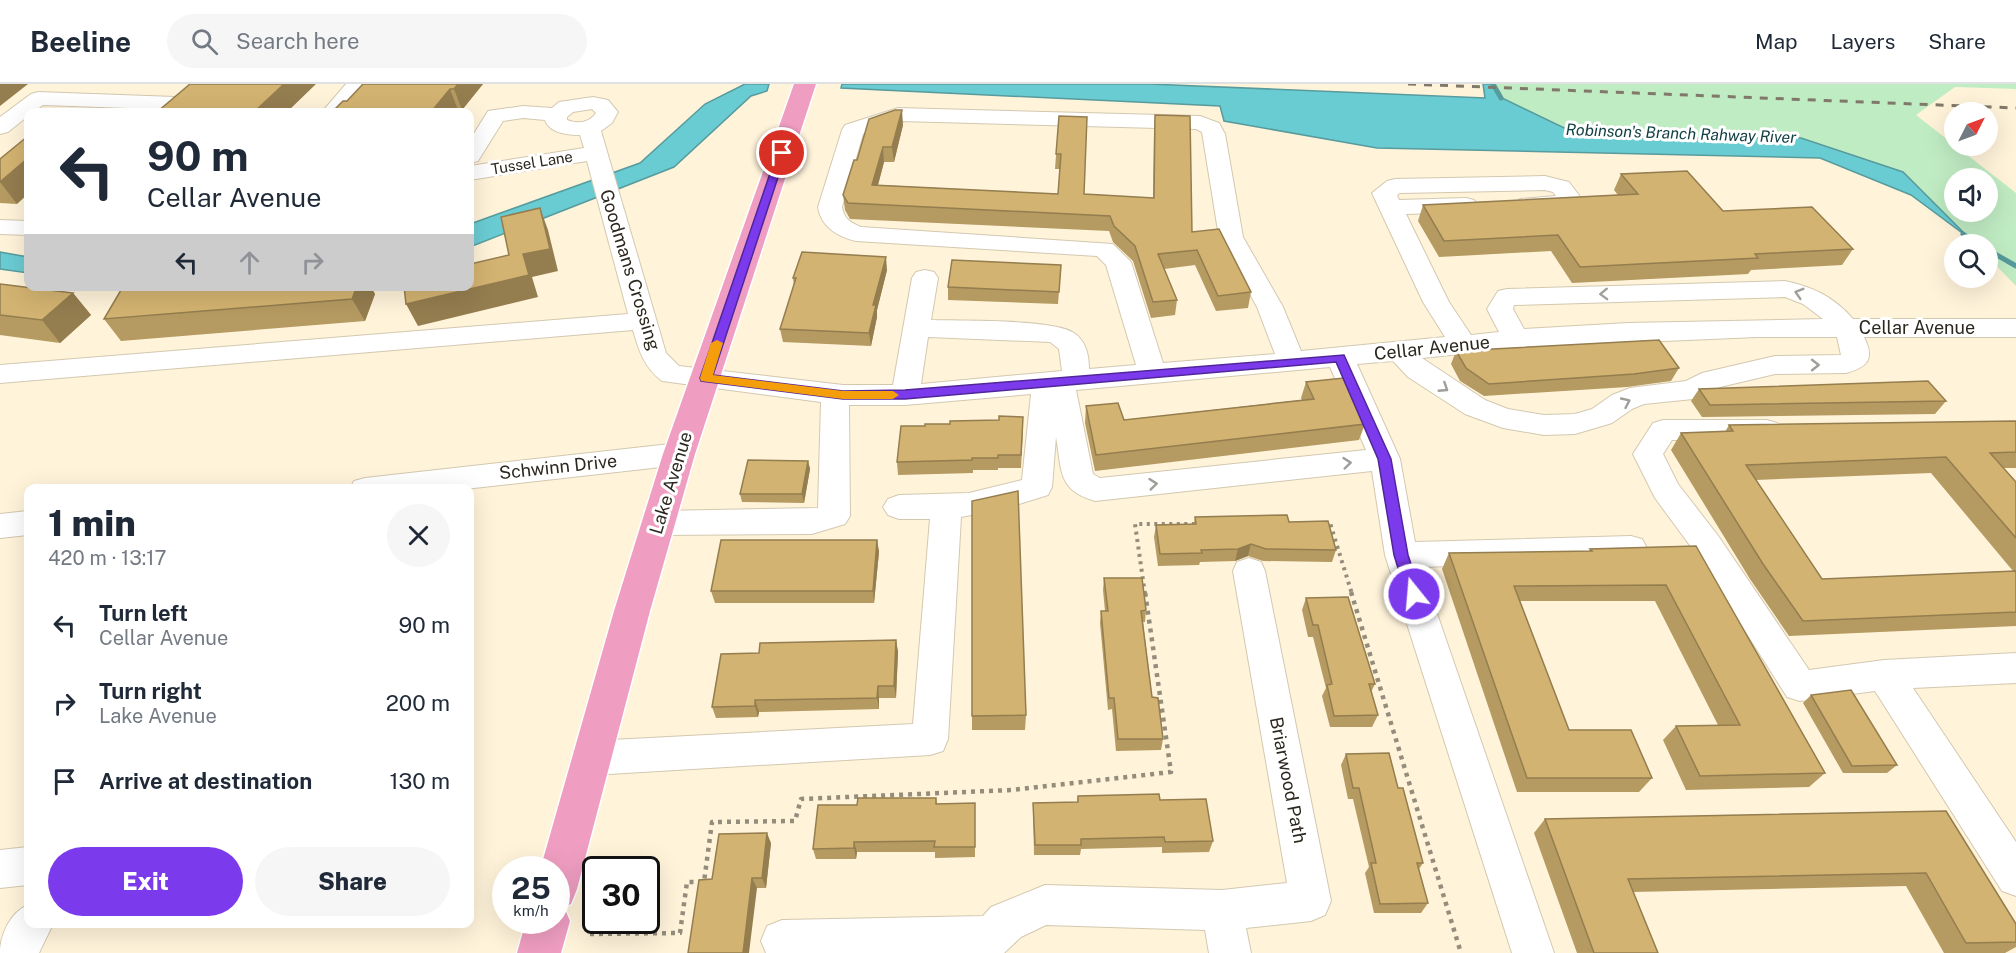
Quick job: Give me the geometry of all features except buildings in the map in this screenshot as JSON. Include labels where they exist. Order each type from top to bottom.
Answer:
[{"type":"main road","name":"Lake Avenue","points":[[565,856],[679,454],[800,97]]},
{"type":"main road","points":[[539,953],[544,934]]},
{"type":"street","points":[[336,108],[357,84]]},
{"type":"street","points":[[580,84],[589,91],[593,103]]},
{"type":"street","points":[[25,108],[38,98],[175,103],[169,108]]},
{"type":"street","points":[[474,150],[496,116],[523,112],[556,115],[567,107],[593,103],[605,108],[607,112],[602,121],[589,127],[573,129],[560,126],[554,119],[556,115]]},
{"type":"street","points":[[0,127],[24,109]]},
{"type":"street","points":[[1152,373],[1118,262],[1104,249],[856,234],[837,225],[831,216],[830,207],[853,130],[898,114],[1200,123],[1211,128],[1214,134],[1231,237],[1270,307],[1292,362]]},
{"type":"street","name":"Goodmans Crossing","points":[[589,127],[653,354],[661,366],[672,374],[706,378]]},
{"type":"street","points":[[0,133],[24,134]]},
{"type":"street","name":"Tussel Lane","points":[[474,173],[598,163]]},
{"type":"street","points":[[1391,207],[1563,203],[1569,198],[1561,188],[1545,183],[1395,186],[1384,193],[1437,302],[1463,344]]},
{"type":"street","points":[[0,227],[24,228]]},
{"type":"street","points":[[905,395],[925,278]]},
{"type":"street","points":[[1399,351],[1418,370],[1475,407],[1503,418],[1534,424],[1575,424],[1602,416],[1622,402],[1640,395],[1679,392],[1712,380],[1774,364],[1846,364],[1855,360],[1857,349],[1845,327],[1810,297],[1785,289],[1507,297],[1500,309],[1516,339]]},
{"type":"street","points":[[0,375],[644,321]]},
{"type":"street","name":"Cellar Avenue","points":[[706,378],[835,394],[905,395],[1292,362],[1516,339],[1628,332],[1845,327],[2016,328]]},
{"type":"street","points":[[899,507],[946,508],[1013,496],[1037,487],[1060,380],[1071,343],[1055,334],[916,328]]},
{"type":"street","points":[[1340,357],[1385,459],[1401,555],[1533,953]]},
{"type":"street","points":[[1060,380],[1079,480],[1095,490],[1385,459]]},
{"type":"street","points":[[659,523],[812,522],[834,516],[835,394]]},
{"type":"street","points":[[1795,429],[1663,430],[1648,454],[1666,490],[1708,546],[1800,686],[1884,675],[2016,668]]},
{"type":"street","name":"Schwinn Drive","points":[[411,484],[679,454]]},
{"type":"street","points":[[592,758],[930,739],[946,508]]},
{"type":"street","points":[[0,526],[24,523]]},
{"type":"street","points":[[1401,555],[1708,546]]},
{"type":"street","name":"Briarwood Path","points":[[782,941],[1006,938],[1045,905],[1222,910],[1311,901],[1249,571]]},
{"type":"street","points":[[1884,675],[2016,877]]},
{"type":"street","points":[[0,869],[24,866]]},
{"type":"street","points":[[1222,910],[1230,953]]},
{"type":"street","points":[[16,953],[30,928]]},
{"type":"path","points":[[1319,523],[1330,523],[1461,953]]},
{"type":"path","points":[[660,933],[680,933],[687,882],[704,882],[712,822],[795,821],[801,799],[1012,790],[1171,772],[1135,524],[1204,524]]},
{"type":"green space","points":[[1493,84],[2016,84],[2016,89],[1955,87],[1916,115],[1944,137],[1944,156],[1969,156],[1984,168],[1944,168],[1944,213],[1903,172],[1801,138],[1585,138],[1501,98]]},
{"type":"green space","points":[[1998,179],[2016,193],[2016,286],[1998,267],[1998,234],[1965,234],[1953,222],[1998,222]]},
{"type":"water","points":[[745,84],[769,84],[767,91],[751,96],[674,167],[474,245],[474,223],[640,163],[705,104]]},
{"type":"water","points":[[842,84],[1149,84],[1485,98],[1483,84],[1493,84],[1502,98],[1585,138],[1801,138],[1903,172],[1944,213],[1944,219],[1911,195],[1820,158],[1377,148],[1224,121],[1220,106],[841,88]]},
{"type":"water","points":[[1947,222],[1953,222],[1964,234]]},
{"type":"water","points":[[0,252],[24,256],[24,272],[0,269]]},
{"type":"waterway","points":[[1493,84],[1501,98]]},
{"type":"waterway","name":"Robinson's Branch Rahway River","points":[[1998,256],[2016,266]]},
{"type":"railway","points":[[1408,84],[2016,108]]},
{"type":"slow traffic","points":[[717,343],[706,378],[843,395],[893,395]]},
{"type":"route","points":[[782,153],[706,378],[843,395],[905,395],[1340,357],[1385,459],[1401,555],[1414,594]]}]
